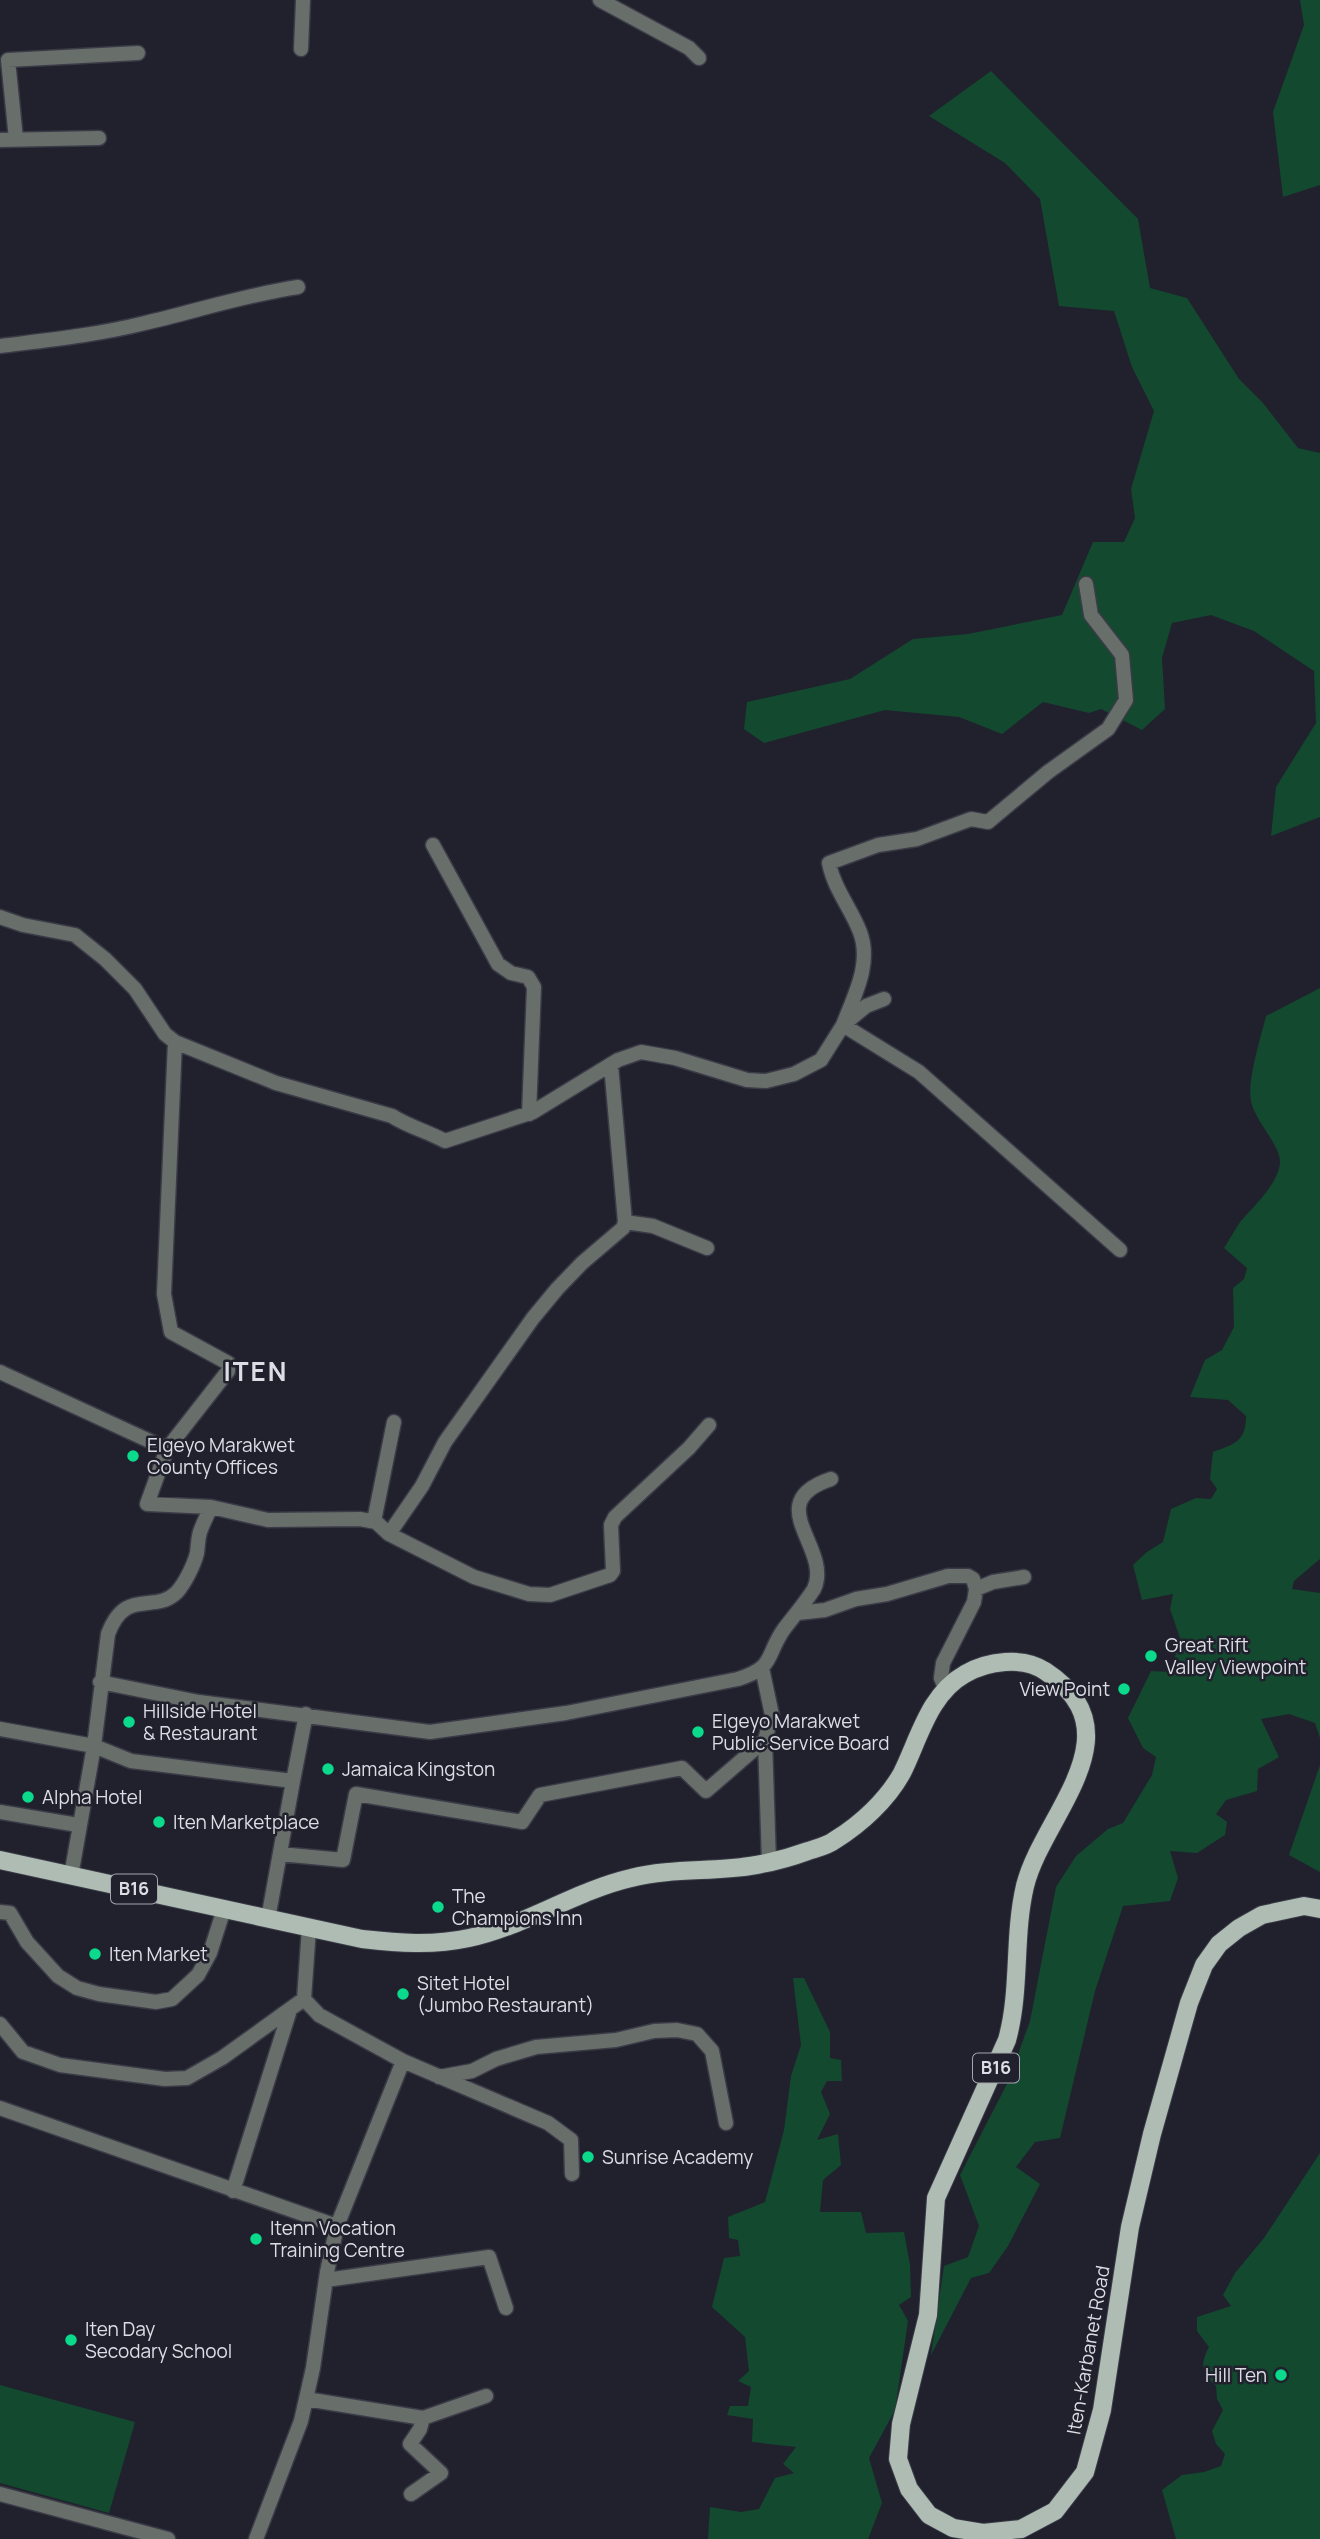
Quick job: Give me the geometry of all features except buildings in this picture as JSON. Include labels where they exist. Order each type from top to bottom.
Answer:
[{"type":"main road","name":"Iten-Karbanet Road","points":[[268,1919],[362,1939],[407,1944],[441,1943],[472,1938],[518,1922],[579,1895],[631,1878],[670,1871],[749,1866],[787,1858],[833,1842],[869,1816],[901,1775],[936,1702],[963,1675],[986,1664],[1015,1662],[1038,1666],[1058,1679],[1082,1710],[1087,1730],[1084,1759],[1072,1789],[1042,1842],[1025,1885],[1017,1944],[1012,2023],[1007,2040],[936,2198],[928,2315],[901,2424],[898,2459],[909,2489],[929,2515],[953,2528],[983,2533],[1021,2529],[1055,2511],[1085,2472],[1102,2410],[1130,2227],[1142,2174],[1186,2015],[1205,1965],[1219,1944],[1238,1928],[1262,1915],[1304,1906],[1320,1909]]},
{"type":"main road","name":"B16","points":[[0,1860],[268,1919]]},
{"type":"street","points":[[301,49],[303,0]]},
{"type":"street","points":[[600,0],[688,48],[699,58]]},
{"type":"street","points":[[16,139],[8,60],[138,53]]},
{"type":"street","points":[[0,140],[99,138]]},
{"type":"street","points":[[0,346],[89,335],[298,287]]},
{"type":"street","points":[[0,917],[23,925],[75,935],[106,959],[135,989],[165,1034],[175,1042],[264,1079],[392,1116],[408,1127],[433,1134],[445,1141],[529,1114],[611,1065],[641,1052],[675,1058],[747,1080],[766,1081],[794,1074],[821,1060],[842,1026],[864,971],[861,934],[833,881],[830,863],[878,845],[917,839],[971,820],[988,822],[1048,772],[1108,729],[1126,700],[1122,655],[1091,615],[1086,584]]},
{"type":"street","points":[[433,845],[498,964],[511,973],[528,977],[534,987],[529,1114]]},
{"type":"street","points":[[842,1026],[866,1006],[884,999]]},
{"type":"street","points":[[842,1026],[919,1072],[1120,1250]]},
{"type":"street","points":[[175,1042],[164,1294],[171,1332],[228,1363],[228,1371],[167,1449],[147,1503],[211,1507],[268,1520],[373,1521],[388,1534],[474,1577],[523,1593],[550,1595],[610,1575],[613,1571],[611,1525],[615,1517],[689,1448],[709,1425]]},
{"type":"street","points":[[388,1534],[422,1486],[444,1442],[533,1318],[557,1289],[623,1228],[625,1222],[611,1065]]},
{"type":"street","points":[[625,1222],[653,1226],[707,1248]]},
{"type":"street","points":[[0,1372],[167,1449]]},
{"type":"street","points":[[373,1521],[394,1422]]},
{"type":"street","points":[[100,1682],[199,1702],[430,1732],[566,1713],[738,1679],[755,1674],[770,1660],[783,1630],[798,1613],[817,1582],[799,1504],[804,1492],[831,1479]]},
{"type":"street","points":[[71,1876],[94,1746],[108,1634],[114,1619],[128,1607],[164,1599],[179,1589],[196,1557],[200,1532],[211,1507]]},
{"type":"street","points":[[798,1613],[825,1610],[856,1599],[887,1594],[948,1576],[968,1576],[973,1579],[976,1589],[974,1602],[943,1663],[941,1678],[946,1690]]},
{"type":"street","points":[[976,1589],[993,1582],[1024,1577]]},
{"type":"street","points":[[762,1668],[772,1715],[765,1740],[769,1862]]},
{"type":"street","points":[[268,1919],[306,1714]]},
{"type":"street","points":[[0,1729],[94,1746],[131,1761],[293,1781]]},
{"type":"street","points":[[280,1854],[343,1860],[356,1794],[522,1822],[540,1795],[682,1768],[706,1791],[765,1740]]},
{"type":"street","points":[[0,1812],[78,1825]]},
{"type":"street","points":[[0,1912],[10,1913],[27,1942],[58,1976],[76,1988],[156,2002],[172,1999],[198,1975],[210,1953],[224,1909]]},
{"type":"street","points":[[309,1928],[304,1999],[319,2015],[403,2061],[548,2123],[571,2140],[572,2174]]},
{"type":"street","points":[[0,2024],[23,2052],[60,2065],[165,2079],[187,2078],[222,2058],[304,1999]]},
{"type":"street","points":[[233,2191],[290,2010]]},
{"type":"street","points":[[439,2077],[472,2071],[496,2059],[536,2047],[616,2040],[654,2031],[677,2030],[697,2034],[712,2051],[726,2123]]},
{"type":"street","points":[[256,2539],[301,2421],[337,2226],[403,2061]]},
{"type":"street","points":[[0,2108],[337,2226]]},
{"type":"street","points":[[326,2280],[489,2257],[506,2308]]},
{"type":"street","points":[[306,2399],[423,2418],[486,2396]]},
{"type":"street","points":[[411,2494],[441,2473],[410,2444],[421,2429],[423,2418]]},
{"type":"street","points":[[0,2494],[168,2539]]},
{"type":"green space","points":[[1300,0],[1320,0],[1320,185],[1283,197],[1273,112],[1304,25]]},
{"type":"green space","points":[[991,71],[1138,219],[1150,288],[1187,298],[1239,379],[1263,403],[1298,448],[1320,453],[1320,817],[1271,836],[1276,787],[1316,723],[1314,671],[1254,631],[1211,615],[1172,623],[1162,658],[1165,709],[1142,730],[1101,709],[1089,713],[1043,702],[1002,734],[959,717],[885,710],[764,743],[744,729],[747,702],[850,679],[913,639],[968,634],[1062,615],[1093,542],[1124,542],[1135,518],[1131,489],[1154,411],[1132,367],[1114,311],[1059,306],[1040,199],[1005,163],[929,116]]},
{"type":"green space","points":[[1320,988],[1320,1559],[1294,1581],[1292,1589],[1320,1593],[1320,1738],[1315,1723],[1289,1714],[1261,1719],[1279,1757],[1258,1769],[1257,1791],[1226,1800],[1216,1814],[1227,1822],[1225,1835],[1197,1853],[1170,1851],[1178,1878],[1170,1901],[1123,1906],[1095,1991],[1060,2138],[1035,2142],[1016,2167],[1040,2184],[1008,2246],[989,2273],[971,2278],[931,2355],[944,2266],[968,2257],[979,2226],[960,2175],[1008,2082],[1030,2021],[1056,1887],[1076,1856],[1108,1829],[1123,1823],[1152,1775],[1156,1757],[1143,1748],[1128,1718],[1151,1671],[1171,1672],[1180,1638],[1170,1609],[1173,1594],[1142,1600],[1133,1565],[1163,1542],[1171,1509],[1196,1498],[1211,1499],[1217,1489],[1210,1479],[1213,1452],[1233,1444],[1244,1431],[1246,1416],[1228,1400],[1190,1397],[1205,1360],[1222,1350],[1234,1327],[1233,1288],[1244,1279],[1247,1268],[1224,1248],[1241,1221],[1270,1187],[1280,1163],[1276,1149],[1253,1109],[1250,1092],[1266,1016]]},
{"type":"green space","points":[[1320,1765],[1320,1872],[1289,1855]]},
{"type":"green space","points":[[793,1978],[804,1978],[830,2032],[830,2058],[841,2060],[842,2081],[827,2081],[821,2092],[830,2114],[817,2140],[838,2134],[841,2165],[823,2180],[820,2212],[861,2212],[866,2233],[904,2232],[910,2265],[911,2297],[899,2305],[908,2321],[895,2410],[869,2458],[882,2503],[868,2539],[708,2539],[710,2507],[741,2512],[759,2509],[775,2478],[794,2473],[783,2464],[796,2447],[752,2442],[753,2419],[727,2415],[730,2406],[748,2406],[751,2387],[738,2381],[749,2371],[745,2337],[712,2307],[724,2258],[740,2256],[738,2240],[729,2238],[728,2217],[765,2202],[784,2130],[791,2076],[801,2045]]},
{"type":"green space","points":[[1320,2153],[1320,2539],[1176,2539],[1162,2490],[1182,2475],[1221,2466],[1225,2454],[1216,2444],[1212,2431],[1223,2410],[1217,2399],[1216,2386],[1205,2373],[1203,2363],[1209,2347],[1197,2331],[1197,2317],[1231,2306],[1223,2295],[1235,2273],[1264,2238]]},
{"type":"green space","points":[[0,2385],[135,2422],[109,2513],[0,2483]]},
{"type":"place","name":"Elgeyo Marakwet County Offices","points":[[133,1456]]},
{"type":"place","name":"Great Rift Valley Viewpoint","points":[[1151,1656]]},
{"type":"place","name":"View Point","points":[[1124,1689]]},
{"type":"place","name":"Hillside Hotel & Restaurant","points":[[129,1722]]},
{"type":"place","name":"Elgeyo Marakwet Public Service Board","points":[[698,1732]]},
{"type":"place","name":"Jamaica Kingston","points":[[328,1769]]},
{"type":"place","name":"Alpha Hotel","points":[[28,1797]]},
{"type":"place","name":"Iten Marketplace","points":[[159,1822]]},
{"type":"place","name":"The Champions Inn","points":[[438,1907]]},
{"type":"place","name":"Iten Market","points":[[95,1954]]},
{"type":"place","name":"Sitet Hotel (Jumbo Restaurant)","points":[[403,1994]]},
{"type":"place","name":"Sunrise Academy","points":[[588,2157]]},
{"type":"place","name":"Itenn Vocation Training Centre","points":[[256,2239]]},
{"type":"place","name":"Iten Day Secodary School","points":[[71,2340]]},
{"type":"place","name":"Hill Ten","points":[[1281,2375]]},
{"type":"district","name":"ITEN","points":[[256,1372]]}]
